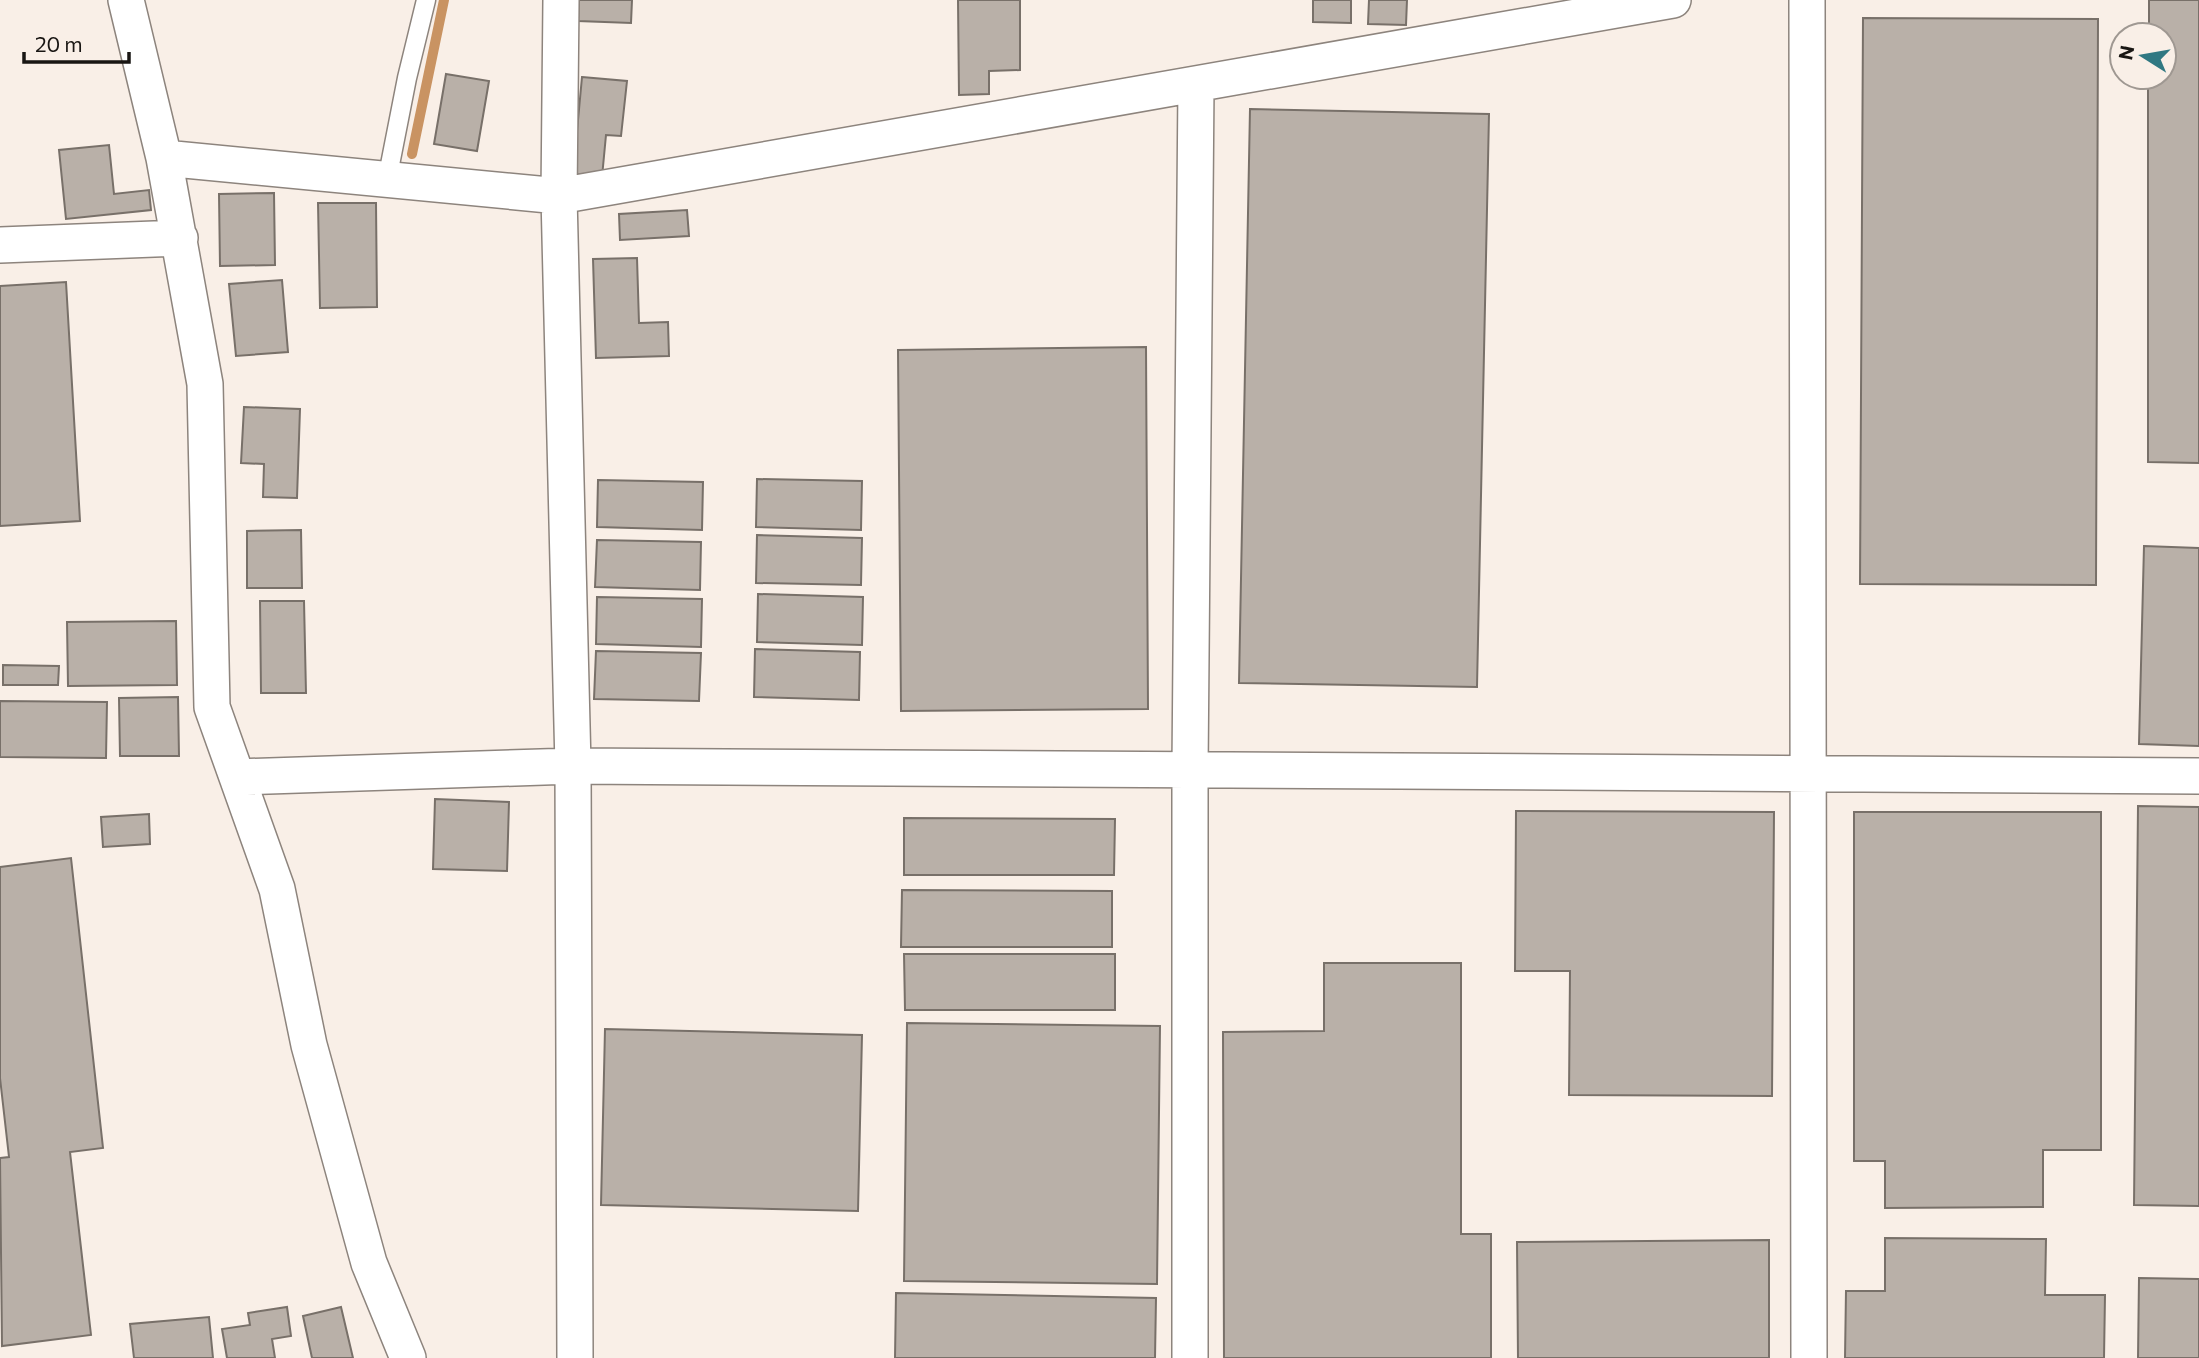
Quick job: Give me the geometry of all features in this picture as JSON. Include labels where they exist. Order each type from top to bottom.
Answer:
[{"type":"street","points":[[126,0],[164,159],[205,383],[212,707],[277,890],[309,1045],[369,1264],[408,1358]]},
{"type":"street","points":[[561,0],[559,196],[573,766],[575,1358]]},
{"type":"street","points":[[164,159],[559,196],[1673,0]]},
{"type":"street","points":[[1807,0],[1809,1358]]},
{"type":"street","points":[[1190,1358],[1190,769],[1196,85]]},
{"type":"street","points":[[0,245],[180,238]]},
{"type":"street","points":[[237,777],[573,766],[1808,776],[2199,776]]},
{"type":"lane","points":[[387,180],[426,0]]},
{"type":"building","points":[[579,0],[632,0],[631,23],[578,21]]},
{"type":"building","points":[[958,0],[1020,0],[1020,70],[989,71],[989,94],[959,95]]},
{"type":"building","points":[[1313,0],[1351,0],[1351,23],[1313,22]]},
{"type":"building","points":[[1369,0],[1407,0],[1406,25],[1368,24]]},
{"type":"building","points":[[2149,0],[2199,0],[2199,463],[2148,462],[2148,91],[2178,91],[2178,21],[2149,21]]},
{"type":"building","points":[[1863,18],[2098,19],[2096,585],[1860,584]]},
{"type":"building","points":[[446,74],[489,81],[477,151],[434,144]]},
{"type":"building","points":[[582,77],[627,81],[621,136],[606,135],[602,177],[573,174]]},
{"type":"building","points":[[1250,109],[1489,114],[1477,687],[1239,683]]},
{"type":"building","points":[[109,145],[114,194],[149,190],[151,210],[66,219],[59,150]]},
{"type":"building","points":[[274,193],[275,265],[220,266],[219,194]]},
{"type":"building","points":[[318,203],[376,203],[377,307],[320,308]]},
{"type":"building","points":[[687,210],[689,236],[620,240],[619,214]]},
{"type":"building","points":[[637,258],[639,323],[668,322],[669,356],[596,358],[593,259]]},
{"type":"building","points":[[282,280],[288,352],[236,356],[229,284]]},
{"type":"building","points":[[66,282],[80,521],[0,526],[0,286]]},
{"type":"building","points":[[1146,347],[1148,709],[901,711],[898,350]]},
{"type":"building","points":[[244,407],[300,409],[297,498],[263,497],[264,464],[241,463]]},
{"type":"building","points":[[757,479],[862,481],[861,530],[756,527]]},
{"type":"building","points":[[598,480],[703,482],[702,530],[597,527]]},
{"type":"building","points":[[301,530],[302,588],[247,588],[247,531]]},
{"type":"building","points":[[757,535],[862,538],[861,585],[756,583]]},
{"type":"building","points":[[597,540],[701,542],[700,590],[595,587]]},
{"type":"building","points":[[2144,546],[2199,548],[2199,746],[2139,744]]},
{"type":"building","points":[[758,594],[863,597],[862,645],[757,642]]},
{"type":"building","points":[[597,597],[702,599],[701,647],[596,644]]},
{"type":"building","points":[[260,601],[304,601],[306,693],[261,693]]},
{"type":"building","points":[[176,621],[177,685],[68,686],[67,622]]},
{"type":"building","points":[[755,649],[860,652],[859,700],[754,697]]},
{"type":"building","points":[[596,651],[701,653],[699,701],[594,699]]},
{"type":"building","points":[[3,665],[59,666],[58,685],[3,685]]},
{"type":"building","points":[[178,697],[179,756],[120,756],[119,698]]},
{"type":"building","points":[[0,701],[107,702],[106,758],[0,757]]},
{"type":"building","points":[[435,799],[509,802],[507,871],[433,869]]},
{"type":"building","points":[[2138,806],[2199,807],[2199,1206],[2134,1205]]},
{"type":"building","points":[[1516,811],[1774,812],[1772,1096],[1569,1095],[1570,971],[1515,971]]},
{"type":"building","points":[[1854,812],[2101,812],[2101,1150],[2043,1150],[2043,1207],[1885,1208],[1885,1161],[1854,1161]]},
{"type":"building","points":[[149,814],[150,844],[103,847],[101,817]]},
{"type":"building","points":[[904,818],[1115,819],[1114,875],[904,875]]},
{"type":"building","points":[[71,858],[103,1148],[70,1152],[91,1335],[2,1346],[0,1158],[9,1157],[0,1078],[0,867]]},
{"type":"building","points":[[902,890],[1112,891],[1112,947],[901,947]]},
{"type":"building","points":[[904,954],[1115,954],[1115,1010],[905,1010]]},
{"type":"building","points":[[1324,963],[1461,963],[1461,1234],[1491,1234],[1491,1358],[1224,1358],[1223,1032],[1324,1031]]},
{"type":"building","points":[[907,1023],[1160,1026],[1157,1284],[904,1281]]},
{"type":"building","points":[[605,1029],[862,1035],[858,1211],[601,1205]]},
{"type":"building","points":[[1885,1238],[2046,1239],[2045,1295],[2105,1295],[2104,1358],[1845,1358],[1846,1291],[1885,1291]]},
{"type":"building","points":[[1769,1240],[1769,1358],[1518,1358],[1517,1242]]},
{"type":"building","points":[[2139,1278],[2199,1279],[2199,1358],[2138,1358]]},
{"type":"building","points":[[896,1293],[1156,1298],[1155,1358],[895,1358]]},
{"type":"building","points":[[287,1307],[291,1336],[272,1339],[275,1358],[227,1358],[222,1329],[250,1325],[248,1313]]},
{"type":"building","points":[[341,1307],[353,1358],[312,1358],[303,1316]]},
{"type":"building","points":[[209,1317],[213,1358],[134,1358],[130,1324]]},
{"type":"waterway","points":[[412,154],[444,0]]}]
